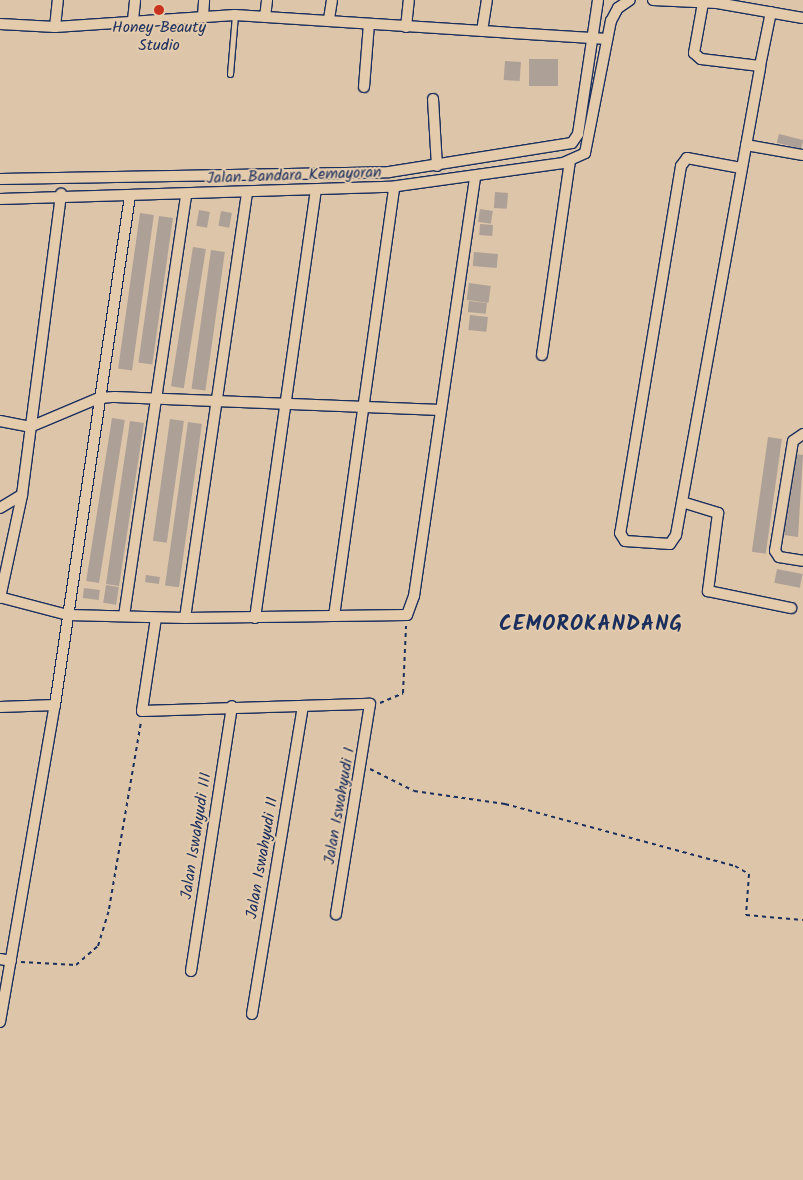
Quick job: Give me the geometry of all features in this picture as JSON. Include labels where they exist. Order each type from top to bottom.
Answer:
[{"type":"street","points":[[55,27],[58,0]]},
{"type":"street","points":[[133,20],[135,0]]},
{"type":"street","points":[[202,16],[204,0]]},
{"type":"street","points":[[265,16],[267,0]]},
{"type":"street","points":[[329,19],[332,0]]},
{"type":"street","points":[[406,27],[410,0]]},
{"type":"street","points":[[482,31],[487,0]]},
{"type":"street","points":[[598,0],[578,134],[572,143],[585,153],[607,39],[616,11],[630,0]]},
{"type":"street","points":[[653,0],[717,2],[803,18]]},
{"type":"street","points":[[703,2],[695,58],[760,66]]},
{"type":"street","points":[[742,168],[683,161],[622,538],[670,544],[676,535],[771,12]]},
{"type":"street","points":[[0,24],[55,27],[133,20],[235,15],[329,19],[406,27],[592,40],[607,39]]},
{"type":"street","points":[[364,87],[369,24]]},
{"type":"street","points":[[433,99],[437,166]]},
{"type":"street","name":"Jalan Bandara Kemayoran","points":[[0,179],[300,176],[437,166],[572,143]]},
{"type":"street","points":[[746,145],[803,155]]},
{"type":"street","name":"Jalan Bandara Kemayoran","points":[[0,199],[62,194],[186,196],[394,187],[474,177],[570,161],[585,153]]},
{"type":"street","points":[[542,355],[570,161]]},
{"type":"street","points":[[62,194],[22,494],[1,598],[68,615],[156,618],[255,618],[407,615],[414,596],[474,177]]},
{"type":"street","points":[[334,616],[365,407],[394,187]]},
{"type":"street","points":[[255,618],[316,191]]},
{"type":"street","points":[[185,618],[220,402],[247,194]]},
{"type":"street","points":[[0,1022],[55,706],[130,196]]},
{"type":"street","points":[[124,616],[186,196]]},
{"type":"street","points":[[0,421],[30,427],[99,398],[286,403],[441,410]]},
{"type":"street","points":[[803,434],[793,441],[775,551],[779,557],[803,561]]},
{"type":"street","points":[[0,508],[22,494]]},
{"type":"street","points":[[682,502],[718,513],[708,591],[791,608]]},
{"type":"street","points":[[156,618],[142,711],[232,706],[370,704]]},
{"type":"street","name":"Jalan Iswahyudi I","points":[[336,914],[364,767],[370,704]]},
{"type":"street","points":[[0,707],[55,706]]},
{"type":"street","name":"Jalan Iswahyudi III","points":[[191,971],[232,706]]},
{"type":"street","name":"Jalan Iswahyudi II","points":[[252,1014],[303,706]]},
{"type":"street","points":[[0,959],[11,961]]},
{"type":"lane","points":[[230,74],[235,15]]},
{"type":"path","points":[[370,704],[402,695],[407,615]]},
{"type":"path","points":[[11,961],[76,965],[98,946],[109,909],[142,711]]},
{"type":"path","points":[[364,767],[414,791],[505,804],[735,866],[749,874],[746,915],[803,920]]},
{"type":"building","points":[[529,59],[558,59],[558,86],[529,86]]},
{"type":"building","points":[[505,61],[521,62],[520,81],[504,80]]},
{"type":"building","points":[[779,134],[803,140],[801,149],[777,143]]},
{"type":"building","points":[[495,192],[508,193],[507,209],[494,208]]},
{"type":"building","points":[[480,209],[493,211],[491,224],[478,222]]},
{"type":"building","points":[[199,210],[210,212],[207,228],[196,226]]},
{"type":"building","points":[[221,211],[232,213],[229,228],[218,226]]},
{"type":"building","points":[[140,213],[154,215],[132,370],[118,368]]},
{"type":"building","points":[[159,216],[173,218],[152,365],[138,363]]},
{"type":"building","points":[[480,224],[493,225],[492,236],[479,235]]},
{"type":"building","points":[[193,247],[206,249],[184,388],[171,386]]},
{"type":"building","points":[[211,250],[225,252],[205,391],[192,389]]},
{"type":"building","points":[[474,252],[498,254],[497,268],[473,266]]},
{"type":"building","points":[[469,283],[491,286],[488,303],[467,300]]},
{"type":"building","points":[[469,301],[487,303],[486,314],[468,312]]},
{"type":"building","points":[[470,315],[488,317],[486,332],[468,330]]},
{"type":"building","points":[[112,418],[125,420],[99,583],[86,581]]},
{"type":"building","points":[[170,419],[184,421],[167,543],[153,541]]},
{"type":"building","points":[[130,421],[144,423],[119,586],[106,584]]},
{"type":"building","points":[[188,422],[202,424],[179,587],[165,585]]},
{"type":"building","points":[[768,437],[782,439],[766,554],[752,552]]},
{"type":"building","points":[[797,454],[803,455],[798,537],[784,535]]},
{"type":"building","points":[[777,569],[803,574],[800,588],[774,583]]},
{"type":"building","points":[[146,575],[160,577],[159,584],[145,582]]},
{"type":"building","points":[[106,585],[119,587],[116,605],[103,603]]},
{"type":"building","points":[[84,588],[100,590],[99,600],[83,598]]},
{"type":"place","name":"Honey Beauty Studio","points":[[159,10]]},
{"type":"district","name":"CEMOROKANDANG","points":[[591,625]]}]
